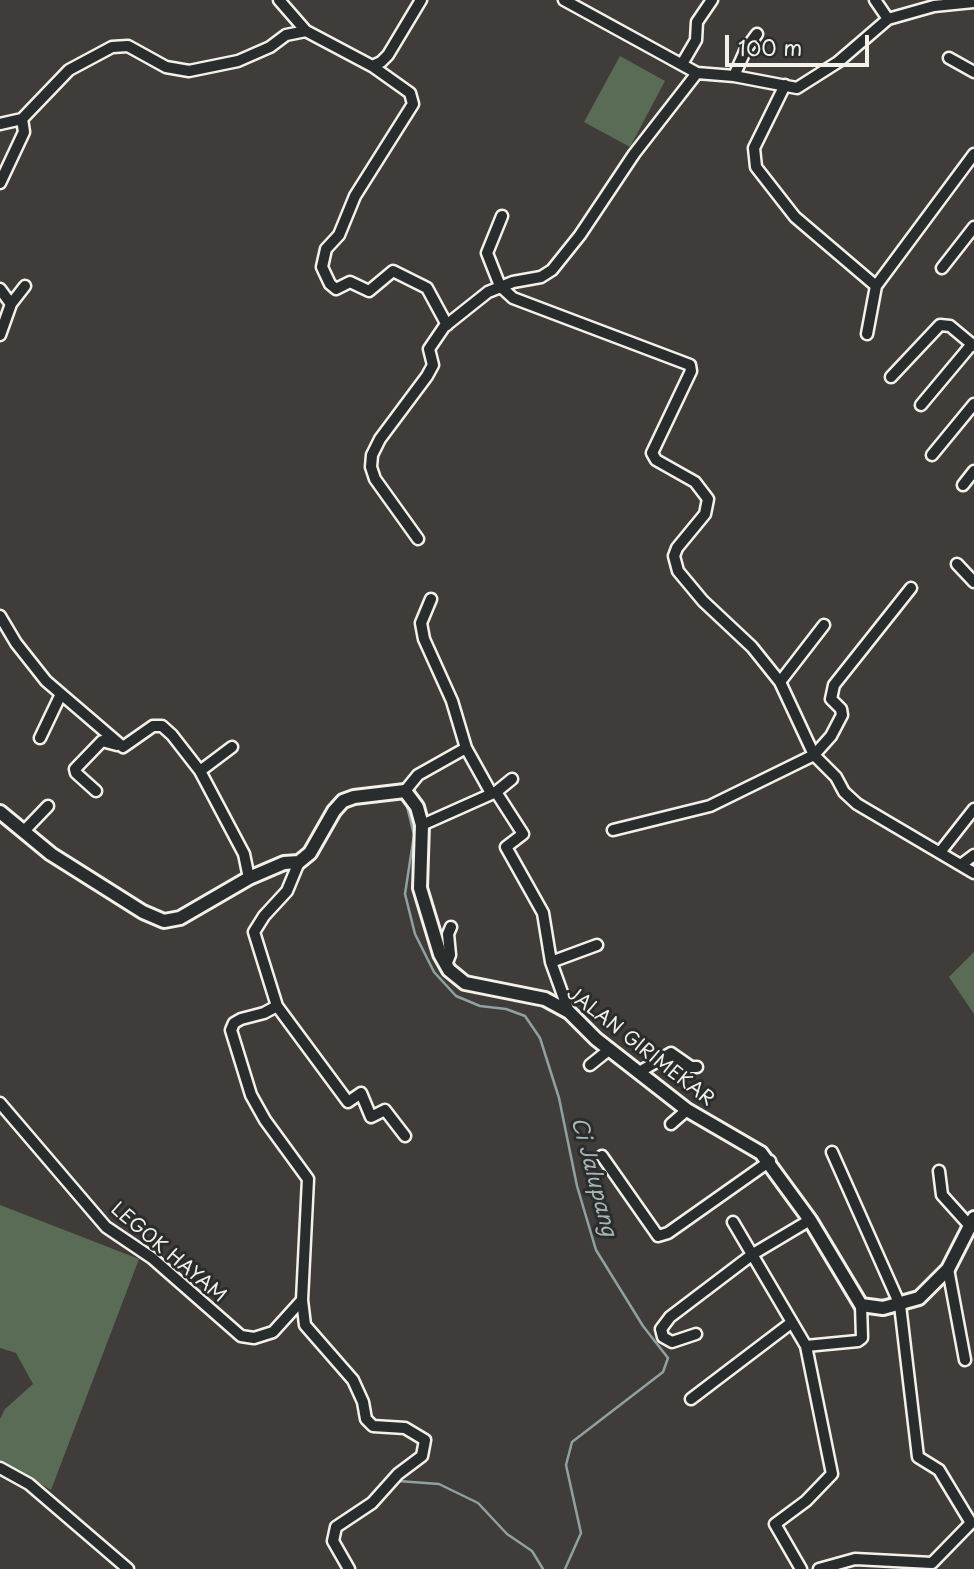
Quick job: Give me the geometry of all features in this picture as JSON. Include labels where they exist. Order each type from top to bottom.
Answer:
[{"type":"street","points":[[279,0],[306,31],[372,66],[410,93],[413,104],[355,196],[339,235],[326,249],[322,267],[330,284],[336,289],[350,282],[369,291],[393,271],[427,288],[447,325]]},
{"type":"street","points":[[372,66],[382,62],[388,55],[404,33],[421,0]]},
{"type":"street","points":[[564,0],[697,73],[734,76],[797,88],[838,62],[888,19],[934,6],[974,2]]},
{"type":"street","points":[[682,64],[696,40],[697,22],[712,0]]},
{"type":"street","points":[[874,0],[888,19]]},
{"type":"street","points":[[0,124],[22,119],[69,70],[112,47],[128,46],[166,67],[189,71],[238,61],[270,47],[286,35],[306,31]]},
{"type":"street","points":[[734,76],[746,49],[757,34]]},
{"type":"street","points":[[949,58],[974,72]]},
{"type":"street","points":[[418,538],[374,479],[371,467],[372,455],[401,408],[428,376],[433,365],[429,349],[447,325],[472,303],[500,286],[541,277],[552,270],[580,236],[634,154],[697,73]]},
{"type":"street","points":[[785,85],[754,148],[756,167],[795,217],[876,286]]},
{"type":"street","points":[[0,183],[24,132],[22,119]]},
{"type":"street","points":[[867,334],[876,286],[974,154]]},
{"type":"street","points":[[502,216],[487,253],[500,286],[513,298],[690,365],[691,371],[653,453],[656,460],[695,482],[708,499],[705,514],[677,548],[674,564],[703,601],[752,647],[780,682],[813,753],[857,804],[941,851],[974,873]]},
{"type":"street","points":[[943,268],[970,243],[974,227]]},
{"type":"street","points":[[0,335],[11,304],[25,286]]},
{"type":"street","points":[[0,289],[11,304]]},
{"type":"street","points":[[891,377],[940,325],[950,326],[973,345],[921,405]]},
{"type":"street","points":[[932,455],[974,404]]},
{"type":"street","points":[[963,485],[974,471]]},
{"type":"street","points":[[957,564],[974,582]]},
{"type":"street","points":[[613,830],[710,806],[813,753],[831,736],[842,715],[841,709],[831,699],[834,685],[911,588]]},
{"type":"street","points":[[431,599],[421,623],[424,639],[452,701],[466,748],[493,793],[522,831],[522,838],[506,847],[543,913],[551,962],[569,1012]]},
{"type":"street","points":[[0,616],[30,662],[61,694],[123,747]]},
{"type":"street","points":[[780,682],[824,625]]},
{"type":"street","points":[[40,738],[61,694]]},
{"type":"street","points":[[123,747],[153,726],[162,726],[172,735],[200,771],[244,854],[250,878]]},
{"type":"street","points":[[96,791],[76,774],[75,769],[102,741],[123,747]]},
{"type":"street","points":[[200,771],[232,747]]},
{"type":"street","points":[[405,1136],[385,1110],[371,1117],[361,1093],[348,1102],[277,1006],[254,932],[264,916],[287,891],[299,862],[310,853],[334,811],[343,801],[405,791],[424,770],[466,748]]},
{"type":"street","points":[[422,825],[493,793],[512,779]]},
{"type":"street","points":[[405,791],[417,807],[422,825],[420,888],[446,965]]},
{"type":"street","points":[[24,831],[48,806]]},
{"type":"street","points":[[941,851],[974,809]]},
{"type":"street","points":[[0,812],[51,854],[143,912],[164,921],[180,918],[250,878],[284,863],[299,862]]},
{"type":"street","points":[[962,864],[974,855]]},
{"type":"street","points":[[446,965],[450,955],[451,927]]},
{"type":"street","points":[[551,962],[597,945]]},
{"type":"street","name":"JALAN GIRIMEKAR","points":[[446,965],[466,983],[545,999],[569,1012],[610,1049],[687,1110],[754,1147],[770,1161],[810,1220],[861,1305]]},
{"type":"street","points":[[277,1006],[264,1013],[241,1019],[234,1023],[231,1030],[251,1095],[308,1179],[302,1300],[305,1325],[353,1380],[363,1402],[366,1419],[373,1426],[405,1428],[425,1440],[422,1456],[398,1474],[372,1503],[336,1527],[333,1541],[349,1569]]},
{"type":"street","points":[[590,1065],[610,1049]]},
{"type":"street","points":[[641,1071],[671,1053],[691,1067],[697,1067]]},
{"type":"street","name":"LEGOK HAYAM","points":[[0,1103],[106,1227],[152,1258],[241,1336],[254,1338],[273,1332],[302,1300]]},
{"type":"street","points":[[671,1124],[687,1110]]},
{"type":"street","points":[[819,1569],[855,1559],[937,1566],[971,1521],[939,1471],[918,1457],[900,1305],[832,1152]]},
{"type":"street","points":[[602,1156],[659,1236],[668,1233],[770,1161]]},
{"type":"street","points":[[806,1346],[858,1341],[862,1338],[861,1305],[871,1309],[900,1305],[919,1298],[948,1269],[972,1221],[942,1195],[939,1171]]},
{"type":"street","points":[[696,1334],[672,1342],[663,1337],[661,1329],[670,1317],[753,1254],[810,1220]]},
{"type":"street","points":[[733,1222],[806,1346],[831,1476],[806,1501],[775,1524],[801,1569]]},
{"type":"street","points":[[948,1269],[965,1360]]},
{"type":"street","points":[[691,1399],[791,1323]]},
{"type":"street","points":[[0,1468],[29,1484],[128,1569]]},
{"type":"green space","points":[[620,56],[665,81],[630,147],[584,122]]},
{"type":"green space","points":[[974,952],[974,1014],[949,977]]},
{"type":"green space","points":[[0,1205],[139,1259],[51,1490],[0,1460],[0,1419],[5,1409],[33,1384],[16,1353],[0,1348]]},
{"type":"waterway","name":"Ci Jalupang","points":[[406,802],[414,835],[405,894],[415,934],[434,972],[456,996],[480,1006],[506,1009],[525,1016],[540,1038],[559,1098],[577,1186],[596,1250],[643,1326],[668,1358],[663,1372],[572,1442],[566,1465],[581,1533],[565,1569]]},
{"type":"waterway","points":[[398,1481],[439,1484],[478,1503],[507,1534],[532,1551],[543,1569]]}]
